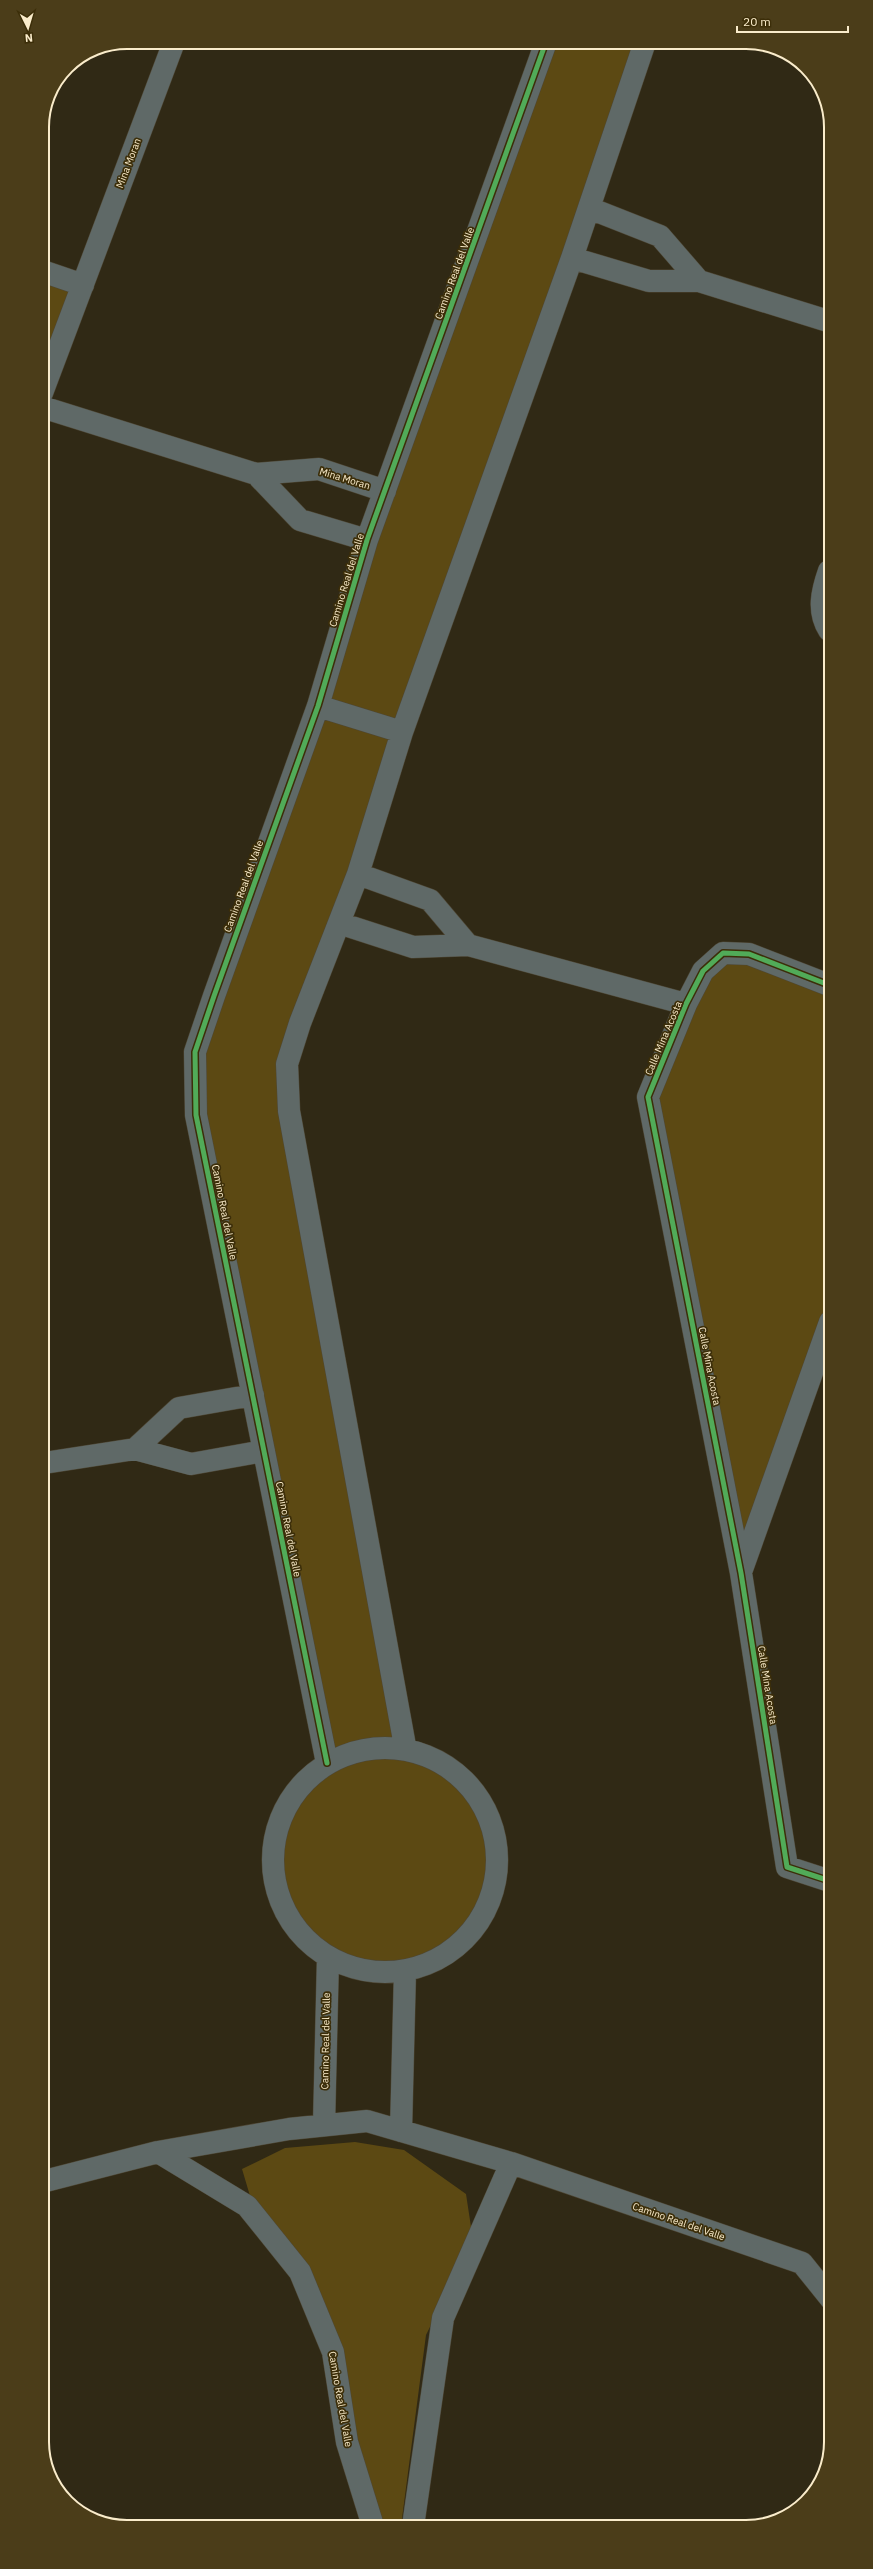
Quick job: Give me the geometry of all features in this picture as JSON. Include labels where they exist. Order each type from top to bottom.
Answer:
[{"type":"street","name":"Mina Moran","points":[[49,375],[171,49]]},
{"type":"street","name":"Camino Real del Valle","points":[[327,1763],[196,1115],[195,1052],[318,706],[367,540],[543,49]]},
{"type":"street","points":[[405,1746],[289,1111],[288,1064],[300,1023],[358,874],[402,732],[572,258],[643,49]]},
{"type":"street","points":[[589,208],[660,236],[699,280]]},
{"type":"street","points":[[572,258],[649,281],[699,280],[824,320]]},
{"type":"street","points":[[49,273],[83,284]]},
{"type":"street","name":"Mina Moran","points":[[49,409],[256,474],[319,469],[385,491]]},
{"type":"street","name":"Mina Moran","points":[[256,474],[300,520],[367,540]]},
{"type":"street","points":[[824,585],[821,593],[824,622]]},
{"type":"street","points":[[318,706],[402,732]]},
{"type":"street","points":[[358,874],[430,900],[468,945]]},
{"type":"street","name":"Calle Mina Acosta","points":[[339,923],[413,947],[468,945],[686,1004]]},
{"type":"street","name":"Calle Mina Acosta","points":[[824,983],[749,954],[723,953],[703,971],[686,1004],[648,1097],[741,1573],[787,1866],[824,1879]]},
{"type":"street","name":"Calle Mina Acosta","points":[[741,1573],[824,1339]]},
{"type":"street","points":[[135,1449],[179,1408],[253,1395]]},
{"type":"street","points":[[49,1462],[135,1449],[191,1464],[264,1451]]},
{"type":"street","points":[[405,1746],[451,1768],[475,1791],[492,1820],[498,1853],[496,1886],[483,1918],[462,1944],[434,1962],[405,1971],[368,1972],[335,1962],[306,1942],[285,1914],[274,1882],[272,1848],[281,1815],[300,1785],[327,1763],[356,1751],[405,1746]]},
{"type":"street","name":"Camino Real del Valle","points":[[324,2126],[328,1956]]},
{"type":"street","points":[[401,2131],[405,1971]]},
{"type":"street","name":"Camino Real del Valle","points":[[49,2180],[158,2152],[289,2129],[367,2121],[511,2163],[802,2263],[824,2290]]},
{"type":"street","name":"Camino Real del Valle","points":[[158,2152],[247,2206],[300,2272],[333,2352],[347,2442],[371,2520]]},
{"type":"street","points":[[414,2520],[442,2318],[511,2163]]},
{"type":"shaded area","points":[[544,49],[643,49],[287,1064],[403,1744],[393,1746],[412,1749],[431,1757],[456,1774],[469,1786],[480,1800],[488,1814],[496,1839],[498,1861],[495,1883],[488,1905],[477,1924],[463,1941],[446,1955],[426,1965],[404,1971],[378,1972],[361,1970],[329,1959],[306,1940],[292,1923],[282,1907],[276,1890],[272,1852],[275,1834],[281,1816],[290,1799],[301,1785],[321,1769],[344,1756],[328,1761],[196,1115],[214,996]]},
{"type":"shaded area","points":[[49,273],[83,285],[49,375]]},
{"type":"shaded area","points":[[723,953],[824,987],[824,1339],[741,1573],[648,1097]]},
{"type":"shaded area","points":[[355,2142],[404,2150],[466,2194],[473,2240],[426,2335],[402,2520],[376,2519],[337,2351],[253,2206],[242,2169],[285,2148]]},
{"type":"cycle path","points":[[327,1763],[196,1115],[195,1052],[318,706],[367,540],[543,49]]},
{"type":"cycle path","points":[[824,983],[749,954],[723,953],[703,971],[686,1004],[648,1097],[741,1573],[787,1867],[824,1879]]}]
